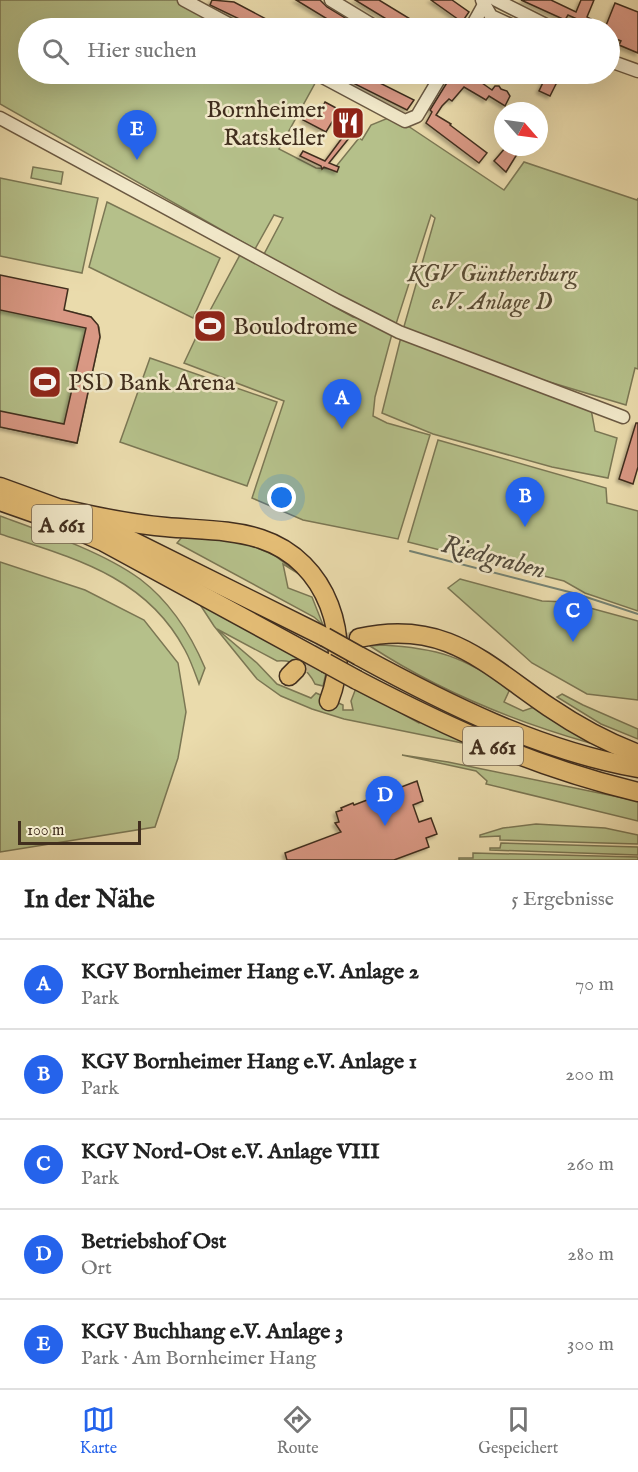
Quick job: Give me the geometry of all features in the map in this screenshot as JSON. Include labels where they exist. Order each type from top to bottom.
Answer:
[{"type":"highway","name":"A 661","points":[[0,488],[63,509],[125,537],[325,637],[438,698],[494,724],[590,757],[638,768]]},
{"type":"highway","name":"A 661","points":[[0,501],[57,521],[104,542],[418,712],[513,754],[587,780],[638,792]]},
{"type":"highway","points":[[63,509],[135,524],[243,535],[276,545],[290,554],[318,585],[329,604],[336,625],[339,658],[336,680],[329,701]]},
{"type":"highway","points":[[359,638],[386,633],[413,634],[462,647],[586,730],[638,754]]},
{"type":"street","points":[[184,0],[217,18]]},
{"type":"street","points":[[331,0],[361,18]]},
{"type":"street","points":[[477,18],[488,1]]},
{"type":"street","points":[[488,1],[491,16],[495,18]]},
{"type":"street","points":[[488,1],[528,18]]},
{"type":"street","points":[[620,65],[638,71]]},
{"type":"street","points":[[336,84],[405,121],[417,116],[436,84]]},
{"type":"street","points":[[0,118],[399,332],[623,417]]},
{"type":"green space","name":"KGV Günthersburg e.V. Anlage D","points":[[0,0],[180,0],[213,18],[18,18],[18,84],[315,84],[279,149],[316,168],[334,169],[359,138],[362,140],[371,125],[393,116],[504,190],[524,162],[637,200],[638,198],[638,369],[635,368],[626,405],[506,369],[403,330],[435,218],[431,215],[396,324],[263,256],[283,218],[274,215],[255,249],[0,104]]},
{"type":"green space","points":[[33,167],[63,172],[61,184],[31,178]]},
{"type":"green space","points":[[0,178],[98,198],[82,273],[0,256]]},
{"type":"green space","points":[[107,202],[220,258],[193,318],[89,267]]},
{"type":"green space","points":[[241,253],[313,291],[320,299],[353,317],[366,320],[392,334],[375,397],[373,416],[387,423],[430,435],[398,539],[303,520],[252,498],[284,401],[184,363]]},
{"type":"green space","name":"PSD Bank Arena","points":[[0,286],[64,310],[91,317],[99,327],[100,337],[77,443],[0,427]]},
{"type":"green space","points":[[401,337],[591,409],[595,431],[617,438],[608,478],[552,467],[433,434],[382,413]]},
{"type":"green space","points":[[150,358],[277,402],[247,486],[120,442]]},
{"type":"green space","points":[[438,440],[606,488],[607,503],[638,511],[638,611],[585,593],[564,581],[408,542]]},
{"type":"green space","points":[[0,516],[91,551],[125,569],[151,588],[178,619],[205,668],[199,684],[185,650],[169,625],[150,604],[129,587],[105,573],[54,552],[0,534]]},
{"type":"green space","points":[[183,536],[235,541],[274,555],[299,574],[283,564],[288,588],[312,597],[323,625],[314,617],[177,543]]},
{"type":"green space","points":[[0,562],[85,590],[144,620],[178,663],[186,712],[178,758],[155,827],[0,852]]},
{"type":"green space","points":[[460,579],[542,601],[568,602],[638,621],[638,700],[587,694],[532,663],[448,588]]},
{"type":"green space","points":[[199,603],[326,673],[323,686],[315,684],[308,674],[295,663],[277,661],[217,629],[257,663],[277,684],[311,698],[316,693],[343,705],[343,710],[353,710],[351,701],[356,688],[419,723],[422,719],[482,747],[344,719],[281,696],[257,679],[214,626]]},
{"type":"green space","points":[[382,645],[435,652],[464,662],[510,689],[504,702],[523,711],[537,706],[591,739],[590,743],[533,725],[476,703],[422,677],[370,646]]},
{"type":"green space","points":[[562,694],[638,729],[638,739],[601,724],[557,697]]},
{"type":"green space","points":[[402,755],[448,762],[638,801],[638,821],[486,784],[487,781],[476,771]]},
{"type":"green space","points":[[536,824],[605,828],[638,835],[638,844],[500,840],[500,836],[480,837],[480,835],[503,828]]},
{"type":"green space","points":[[501,843],[638,847],[638,855],[490,850],[490,848],[500,848]]},
{"type":"green space","points":[[473,853],[638,857],[638,860],[459,860],[459,858],[473,858]]},
{"type":"building","points":[[212,0],[234,2],[264,18],[237,18],[210,5]]},
{"type":"building","points":[[296,0],[320,0],[345,18],[326,18]]},
{"type":"building","points":[[355,0],[379,0],[409,18],[385,18]]},
{"type":"building","points":[[431,0],[452,0],[469,12],[465,18],[456,18]]},
{"type":"building","points":[[521,0],[551,0],[576,12],[581,0],[594,0],[587,17],[589,18],[575,18],[568,15],[566,18],[561,18]]},
{"type":"building","points":[[615,3],[638,12],[638,53],[620,45],[620,18],[609,18]]},
{"type":"building","points":[[355,84],[382,84],[414,100],[407,110]]},
{"type":"building","points":[[446,84],[483,84],[492,90],[495,86],[499,86],[510,96],[507,102],[499,102],[489,96],[486,100],[464,87],[452,101],[449,99],[442,106],[436,115],[487,153],[479,163],[426,123],[432,112],[430,110]]},
{"type":"building","points":[[542,84],[556,84],[550,96],[539,91]]},
{"type":"building","points":[[325,102],[362,122],[329,163],[339,167],[337,172],[324,167],[322,169],[321,166],[300,156],[303,151],[325,161],[348,130],[332,122],[326,132],[303,120],[309,109],[318,115]]},
{"type":"building","points":[[498,156],[516,156],[506,172],[494,161]]},
{"type":"building","points":[[0,275],[68,289],[64,310],[91,317],[98,325],[100,337],[77,443],[0,427],[0,411],[64,424],[86,328],[0,310]]},
{"type":"building","points":[[636,423],[638,423],[638,467],[633,484],[619,479]]},
{"type":"building","points":[[417,781],[423,801],[413,805],[419,822],[431,818],[437,834],[426,838],[429,847],[394,860],[287,860],[285,853],[341,832],[335,823],[339,822],[336,812],[342,810],[341,808]]},
{"type":"waterway","name":"Riedgraben","points":[[410,551],[577,594],[638,614]]},
{"type":"tunnel","points":[[296,669],[319,653],[359,638]]},
{"type":"place","name":"Bornheimer Ratskeller","points":[[348,123]]},
{"type":"place","name":"KGV Buchhang e.V. Anlage 3","points":[[137,160]]},
{"type":"place","name":"Boulodrome","points":[[210,326]]},
{"type":"place","name":"PSD Bank Arena","points":[[45,382]]},
{"type":"place","name":"KGV Bornheimer Hang e.V. Anlage 2","points":[[342,429]]},
{"type":"place","name":"KGV Bornheimer Hang e.V. Anlage 1","points":[[525,527]]},
{"type":"place","name":"KGV Nord-Ost e.V. Anlage VIII","points":[[573,642]]},
{"type":"place","name":"Betriebshof Ost","points":[[385,826]]}]
